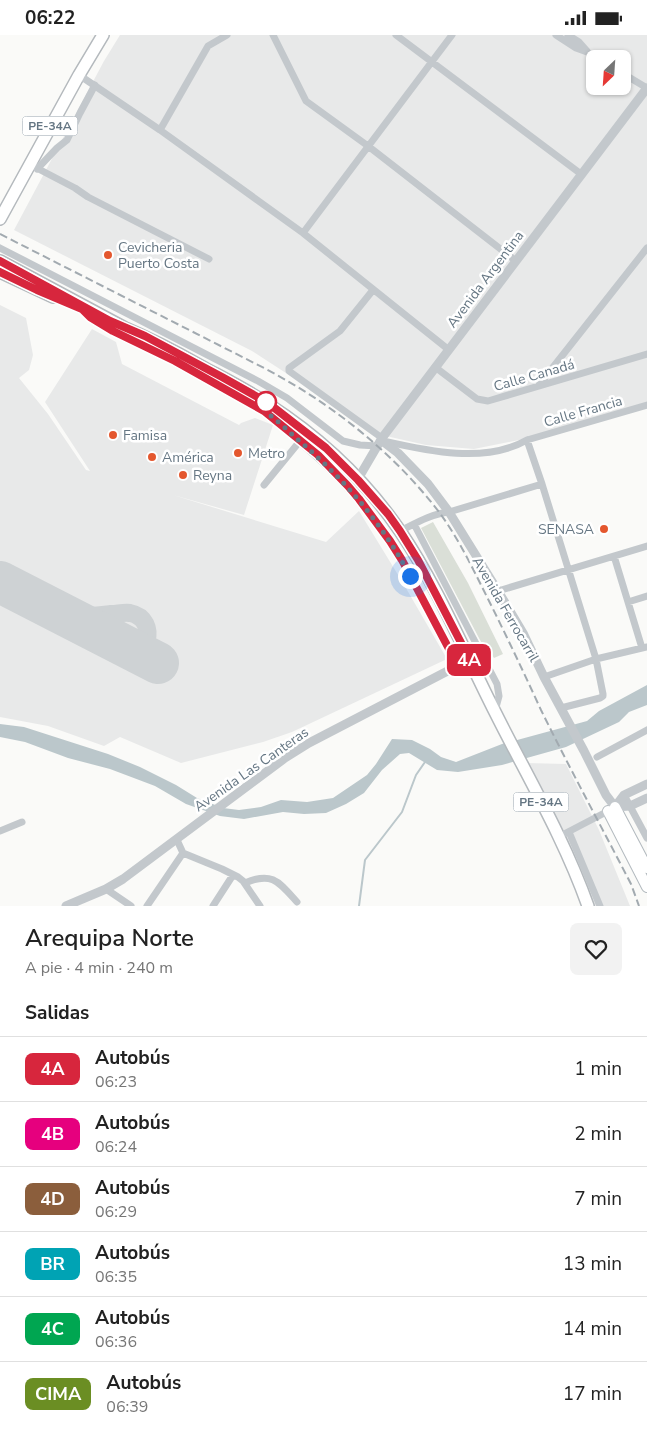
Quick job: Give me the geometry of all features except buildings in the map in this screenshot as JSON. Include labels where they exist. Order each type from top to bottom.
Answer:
[{"type":"highway","name":"PE-34A","points":[[0,219],[33,167],[78,75],[103,35]]},
{"type":"highway","name":"PE-34A","points":[[0,261],[125,333],[145,336],[197,363],[326,448],[358,480],[383,508],[418,560],[524,768],[564,834],[571,863],[588,906]]},
{"type":"highway","name":"PE-34A","points":[[0,272],[89,313]]},
{"type":"main road","name":"Avenida Ferrocarril","points":[[612,809],[647,868]]},
{"type":"main road","name":"Avenida Ferrocarril","points":[[612,809],[647,887]]},
{"type":"street","points":[[160,130],[208,46],[227,35]]},
{"type":"street","points":[[273,35],[306,101],[368,146],[516,261]]},
{"type":"street","points":[[396,35],[581,174]]},
{"type":"street","points":[[303,233],[452,35]]},
{"type":"street","points":[[556,35],[576,48],[586,52]]},
{"type":"street","points":[[568,35],[580,42],[586,51]]},
{"type":"street","points":[[78,75],[160,130],[303,233],[449,350]]},
{"type":"street","points":[[631,78],[647,88]]},
{"type":"street","points":[[95,85],[67,140],[33,167],[208,259]]},
{"type":"street","name":"Avenida Argentina","points":[[351,490],[380,441],[647,88]]},
{"type":"street","points":[[0,248],[258,381],[287,399],[343,441],[360,445],[380,441],[419,449],[459,453],[509,449],[517,446],[525,447],[531,451]]},
{"type":"street","points":[[538,385],[556,365],[647,248]]},
{"type":"street","points":[[373,290],[340,331],[289,368],[289,371],[380,441]]},
{"type":"street","name":"Calle Canadá","points":[[435,367],[477,399],[488,401],[647,354]]},
{"type":"street","points":[[556,365],[563,379]]},
{"type":"street","name":"Calle Francia","points":[[517,446],[527,440],[647,405]]},
{"type":"street","points":[[274,413],[300,441],[318,455],[373,517],[402,560],[458,666]]},
{"type":"street","points":[[527,440],[596,659],[603,696],[563,712]]},
{"type":"street","points":[[264,485],[300,441]]},
{"type":"street","name":"Avenida Ferrocarril","points":[[380,441],[398,453],[428,484],[498,591],[523,633],[612,809]]},
{"type":"street","points":[[400,531],[439,513],[542,484]]},
{"type":"street","points":[[414,524],[497,684],[498,696],[495,712]]},
{"type":"street","points":[[498,591],[647,546]]},
{"type":"street","points":[[544,677],[596,659],[645,647],[628,602],[614,556]]},
{"type":"street","points":[[628,602],[647,597]]},
{"type":"street","points":[[470,660],[482,664],[486,662]]},
{"type":"street","name":"Avenida Las Canteras","points":[[66,906],[106,889],[123,879],[285,758],[309,743],[470,660]]},
{"type":"street","points":[[597,757],[646,731]]},
{"type":"street","points":[[612,809],[624,795],[647,784]]},
{"type":"street","points":[[624,795],[647,838]]},
{"type":"street","points":[[600,906],[590,880],[564,834],[612,809],[630,807],[647,797]]},
{"type":"street","points":[[0,831],[22,822]]},
{"type":"street","points":[[177,840],[183,853],[238,877],[245,883],[260,906]]},
{"type":"street","points":[[147,906],[183,853]]},
{"type":"street","points":[[213,906],[233,875]]},
{"type":"street","points":[[245,883],[262,877],[272,879],[297,902]]},
{"type":"street","points":[[106,889],[131,906]]},
{"type":"shaded area","points":[[120,35],[647,35],[647,402],[524,439],[474,449],[426,445],[377,434],[252,351],[14,230],[104,61]]},
{"type":"shaded area","points":[[0,305],[26,318],[33,355],[29,370],[19,378],[48,414],[86,470],[90,471],[45,402],[92,329],[116,342],[122,364],[239,425],[255,418],[273,425],[244,515],[173,495],[326,542],[359,511],[447,659],[292,732],[263,742],[181,763],[120,737],[104,746],[48,726],[0,717]]},
{"type":"shaded area","points":[[433,522],[468,583],[503,654],[494,658],[492,655],[489,657],[421,528]]},
{"type":"shaded area","points":[[647,685],[647,705],[629,712],[619,722],[566,747],[502,765],[458,772],[437,770],[409,753],[400,754],[382,770],[364,793],[326,813],[304,814],[283,812],[244,819],[220,816],[186,804],[155,786],[110,769],[68,758],[25,742],[0,737],[0,724],[24,727],[108,754],[140,767],[197,798],[223,808],[239,810],[261,807],[281,800],[307,802],[333,798],[367,775],[392,739],[412,740],[441,757],[456,762],[502,744],[587,721],[599,711]]},
{"type":"shaded area","points":[[526,763],[566,764],[599,830],[630,906],[593,906],[570,845]]},
{"type":"waterway","points":[[359,906],[365,860],[402,812],[416,775],[425,762]]},
{"type":"taxiway","points":[[65,616],[82,617],[130,613],[140,617],[145,624],[147,632],[146,641],[143,649],[136,654],[128,657],[118,655],[90,629]]},
{"type":"runway","points":[[0,582],[158,663]]},
{"type":"railway","points":[[0,234],[290,383],[338,414],[402,469],[439,512],[466,555],[552,732],[631,884],[639,906]]},
{"type":"bus line","name":"4A","points":[[0,261],[110,321],[145,336],[268,403],[326,448],[375,498],[400,531],[418,560],[470,660],[458,666],[402,560],[359,499],[318,455],[272,416],[175,361],[113,331],[90,317],[82,309],[0,272]]},
{"type":"place","name":"Cevicheria Puerto Costa","points":[[108,255]]},
{"type":"place","name":"Famisa","points":[[113,435]]},
{"type":"place","name":"Metro","points":[[238,453]]},
{"type":"place","name":"América","points":[[152,457]]},
{"type":"place","name":"Reyna","points":[[183,475]]},
{"type":"place","name":"SENASA","points":[[604,529]]},
{"type":"route","points":[[266,402],[264,411],[318,455],[359,499],[390,541],[410,576]]}]
